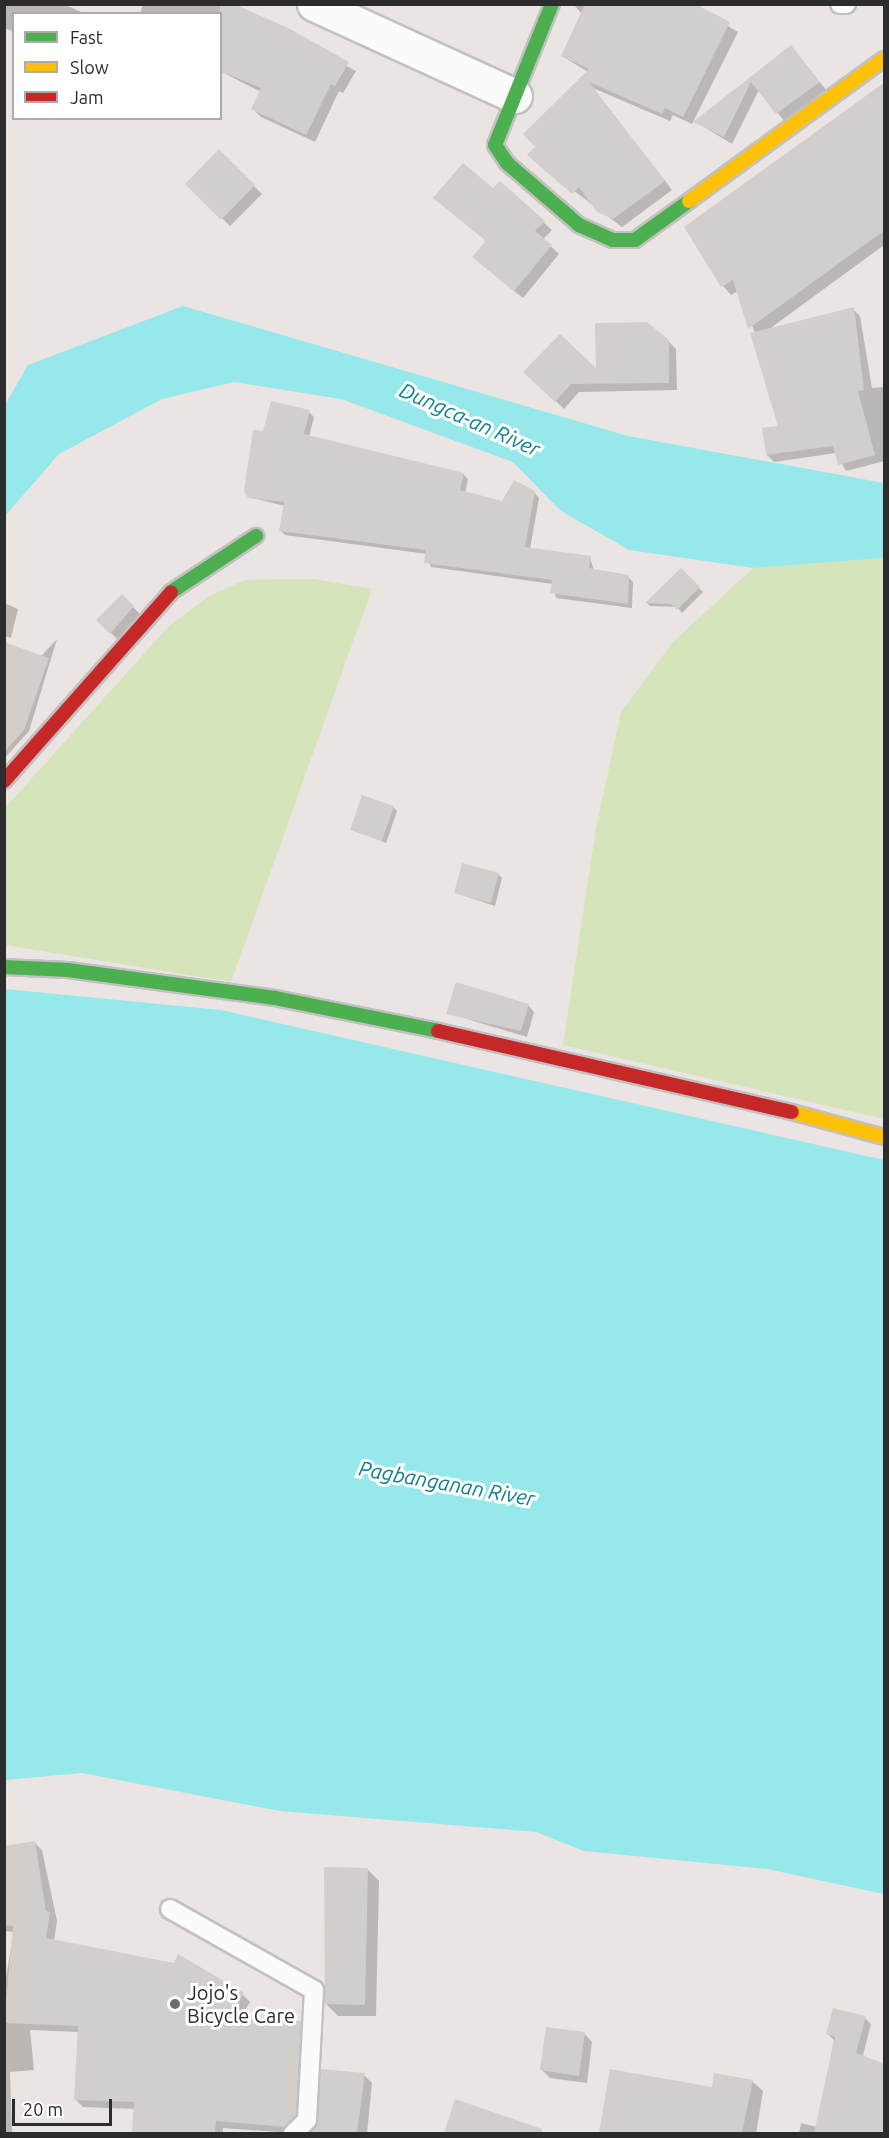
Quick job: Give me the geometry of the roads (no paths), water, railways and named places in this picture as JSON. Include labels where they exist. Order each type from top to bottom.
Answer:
[{"type":"street","points":[[314,4],[515,96]]},
{"type":"street","points":[[552,4],[495,145],[507,163],[579,225],[613,240],[635,240],[885,58]]},
{"type":"street","points":[[4,782],[178,585],[256,536]]},
{"type":"street","points":[[4,967],[68,970],[275,998],[477,1039],[593,1070],[714,1090],[885,1137]]},
{"type":"lane","points":[[840,4],[846,4]]},
{"type":"lane","points":[[170,1909],[314,1990],[307,2120],[293,2133]]},
{"type":"water","name":"Dungca-an River","points":[[183,306],[628,436],[884,483],[884,558],[753,568],[629,550],[561,511],[513,462],[341,399],[234,382],[162,399],[59,454],[5,516],[5,405],[28,365]]},
{"type":"water","name":"Pagbanganan River","points":[[5,989],[221,1010],[884,1160],[884,1894],[767,1869],[584,1851],[536,1832],[280,1811],[82,1773],[5,1780]]},
{"type":"place","name":"Jojo's Bicycle Care","points":[[175,2004]]}]
